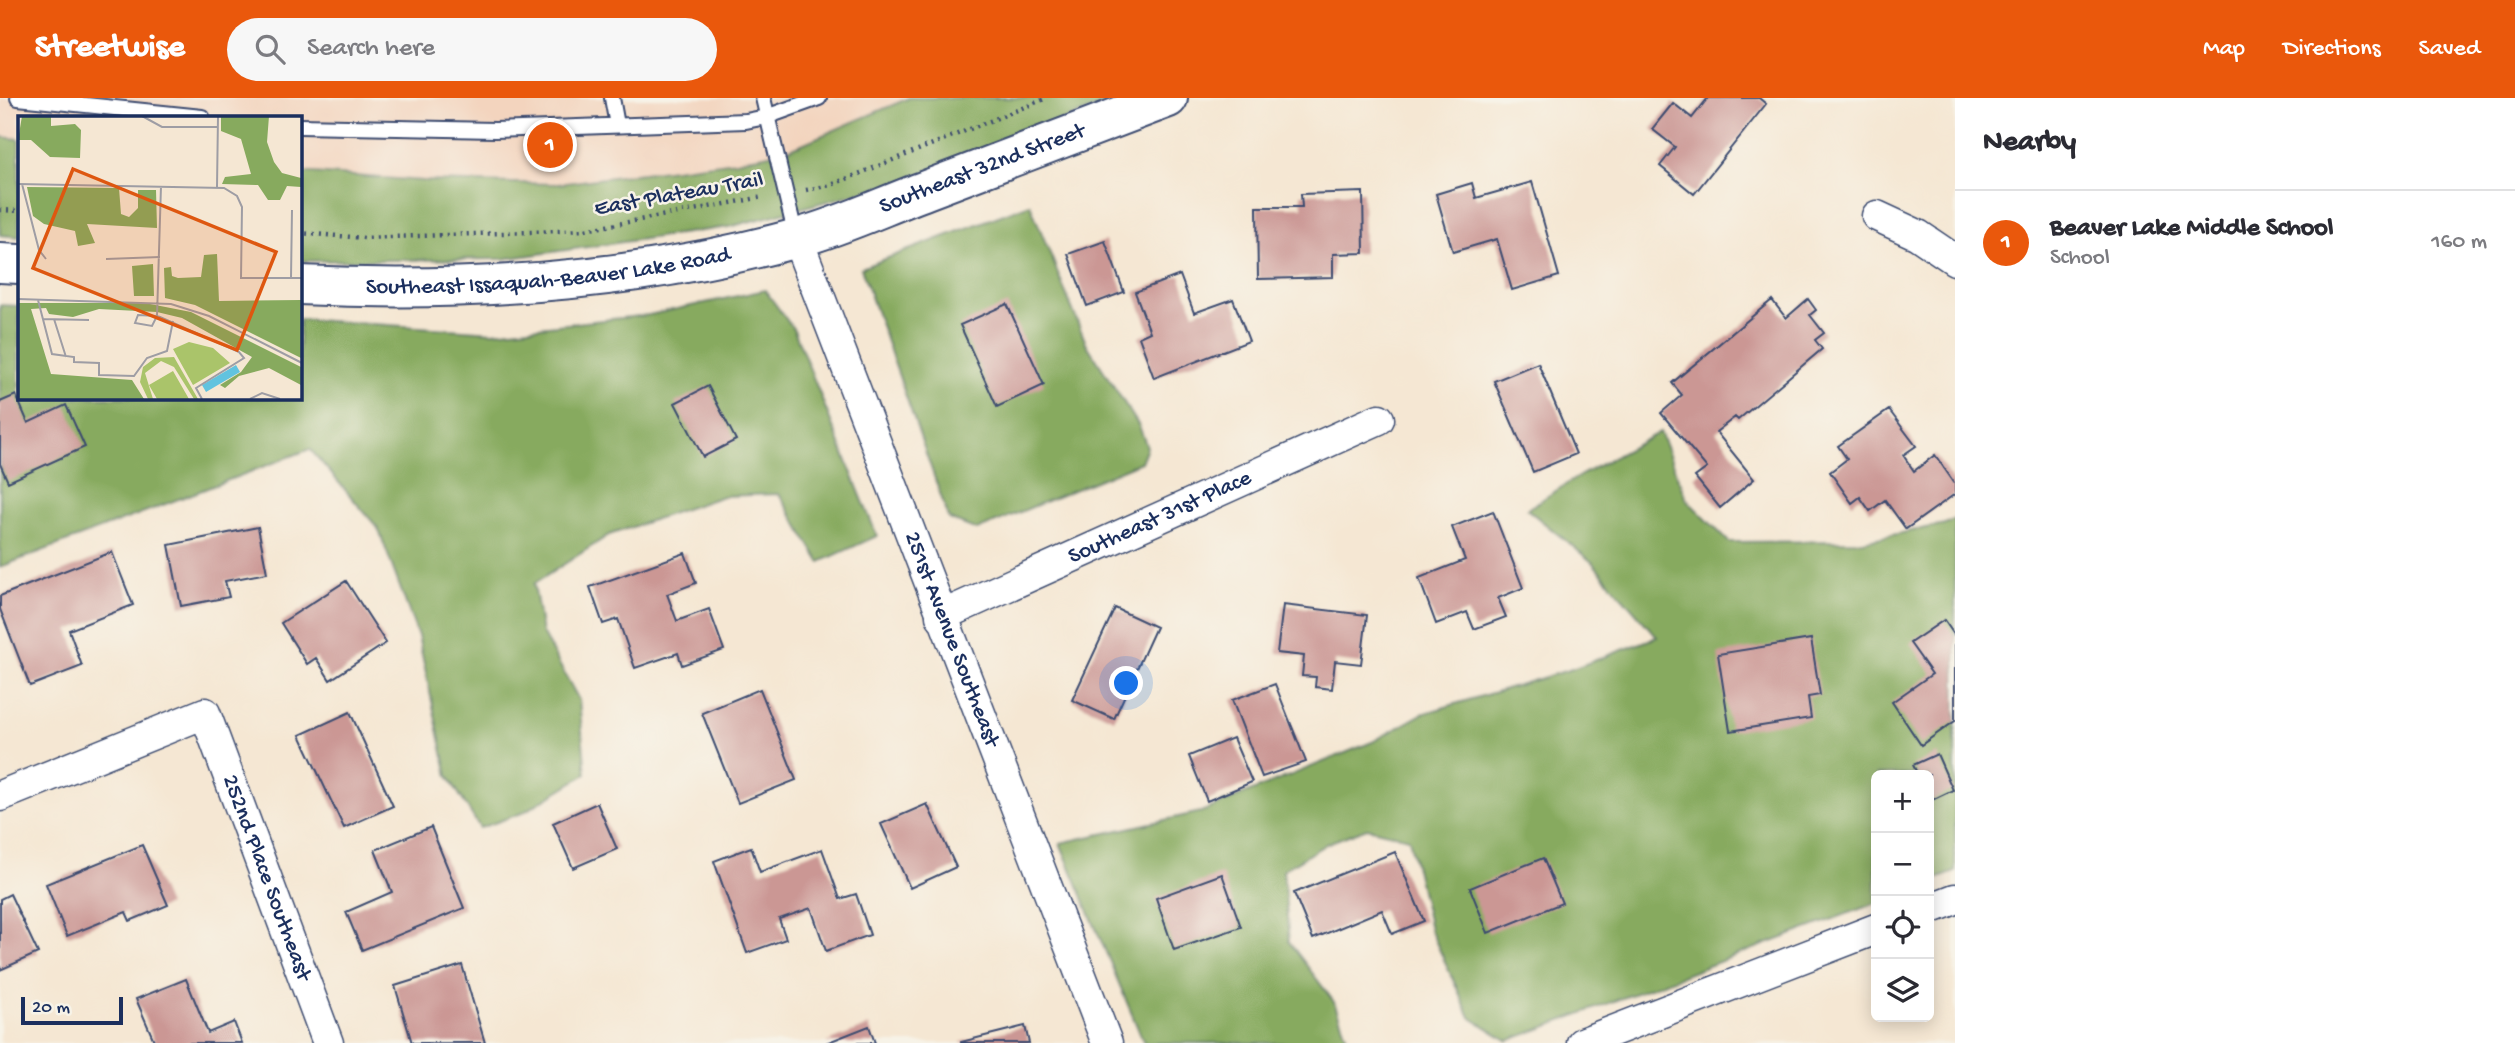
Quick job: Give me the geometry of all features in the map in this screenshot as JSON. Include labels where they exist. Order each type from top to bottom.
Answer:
[{"type":"street","name":"Southeast 32nd Street","points":[[797,238],[856,219],[1168,98]]},
{"type":"street","points":[[1877,216],[1918,235],[1955,260]]},
{"type":"street","name":"Southeast Issaquah-Beaver Lake Road","points":[[301,285],[456,287],[578,279],[691,261],[797,238]]},
{"type":"street","name":"251st Avenue Southeast","points":[[797,238],[1107,1043]]},
{"type":"street","points":[[0,262],[18,264]]},
{"type":"street","name":"Southeast 31st Place","points":[[941,616],[1380,418]]},
{"type":"street","name":"252nd Place Southeast","points":[[0,796],[205,713],[328,1043]]},
{"type":"street","points":[[1934,907],[1955,899]]},
{"type":"street","points":[[1581,1043],[1871,931]]},
{"type":"lane","points":[[18,98],[192,116]]},
{"type":"lane","points":[[612,98],[617,125]]},
{"type":"lane","points":[[763,98],[797,238]]},
{"type":"lane","points":[[301,126],[495,130],[746,121],[766,117],[819,98]]},
{"type":"path","name":"East Plateau Trail","points":[[301,233],[365,238],[586,230],[785,194],[831,185],[1047,98]]},
{"type":"path","points":[[0,210],[18,211]]},
{"type":"shaded area","points":[[0,98],[909,98],[788,150],[736,161],[558,184],[424,181],[301,172],[301,116],[18,116],[18,139],[0,137]]},
{"type":"green space","points":[[909,98],[1121,98],[912,179],[729,227],[503,259],[301,261],[301,172],[424,181],[558,184],[736,161],[788,150]]},
{"type":"green space","points":[[0,137],[18,139],[18,237],[0,235]]},
{"type":"green space","points":[[1030,204],[1086,343],[1139,426],[1147,447],[1141,462],[977,530],[949,519],[861,268]]},
{"type":"green space","points":[[765,290],[794,330],[877,536],[820,562],[779,494],[723,496],[609,535],[534,584],[542,633],[579,700],[586,774],[522,813],[480,828],[448,776],[418,636],[378,528],[310,449],[0,567],[0,305],[18,306],[18,399],[301,399],[301,319],[493,332],[649,315]]},
{"type":"green space","points":[[1660,432],[1687,500],[1729,542],[1863,541],[1945,524],[1955,519],[1955,872],[1934,880],[1934,770],[1871,770],[1871,905],[1508,1041],[1470,1017],[1430,929],[1409,838],[1367,828],[1328,843],[1283,870],[1289,942],[1334,1002],[1349,1043],[1144,1043],[1060,843],[1201,812],[1372,742],[1422,714],[1572,669],[1657,637],[1592,562],[1527,509],[1581,475]]},
{"type":"building","points":[[1708,98],[1759,98],[1766,104],[1694,194],[1660,166],[1675,147],[1652,129],[1673,103],[1692,118]]},
{"type":"building","points":[[1532,182],[1559,276],[1512,290],[1497,239],[1453,252],[1436,194],[1472,183],[1476,198]]},
{"type":"building","points":[[1363,192],[1364,253],[1333,254],[1333,277],[1258,279],[1257,207],[1302,207],[1301,194]]},
{"type":"building","points":[[1105,241],[1124,292],[1087,306],[1068,254]]},
{"type":"building","points":[[1180,275],[1194,313],[1233,299],[1249,341],[1154,378],[1139,337],[1150,332],[1135,292]]},
{"type":"building","points":[[1808,299],[1816,310],[1810,315],[1824,333],[1815,340],[1822,349],[1738,420],[1735,417],[1716,432],[1754,479],[1720,508],[1695,477],[1707,468],[1661,413],[1682,395],[1672,383],[1772,300],[1786,318]]},
{"type":"building","points":[[1007,304],[1044,385],[997,407],[960,325]]},
{"type":"building","points":[[1538,363],[1576,454],[1533,472],[1494,381]]},
{"type":"building","points":[[708,386],[736,440],[703,457],[675,403]]},
{"type":"building","points":[[16,395],[28,423],[66,405],[85,447],[8,482],[0,464],[0,402]]},
{"type":"building","points":[[1889,410],[1916,446],[1903,455],[1914,471],[1935,455],[1955,484],[1955,494],[1906,529],[1885,500],[1870,511],[1860,497],[1852,503],[1830,472],[1847,459],[1838,446]]},
{"type":"building","points":[[1493,511],[1523,588],[1498,598],[1506,617],[1474,629],[1467,612],[1436,624],[1419,578],[1465,560],[1452,527]]},
{"type":"building","points":[[258,527],[267,573],[225,581],[229,597],[181,606],[169,545]]},
{"type":"building","points":[[112,552],[133,605],[69,630],[82,666],[30,686],[0,609],[0,596]]},
{"type":"building","points":[[685,553],[696,583],[667,594],[677,621],[709,609],[724,650],[682,665],[678,653],[635,668],[618,619],[603,624],[590,587]]},
{"type":"building","points":[[346,581],[386,643],[330,680],[316,658],[307,664],[281,623]]},
{"type":"building","points":[[1283,605],[1367,615],[1361,664],[1335,661],[1332,689],[1315,687],[1316,677],[1302,676],[1304,656],[1277,653]]},
{"type":"building","points":[[1115,608],[1156,627],[1114,719],[1072,700]]},
{"type":"building","points":[[1944,620],[1955,636],[1955,721],[1921,745],[1892,702],[1932,674],[1910,643]]},
{"type":"building","points":[[1811,639],[1820,695],[1808,697],[1811,718],[1730,731],[1718,654]]},
{"type":"building","points":[[1275,684],[1306,762],[1262,777],[1232,700]]},
{"type":"building","points":[[760,689],[796,780],[738,803],[702,713]]},
{"type":"building","points":[[350,712],[393,806],[344,828],[300,735]]},
{"type":"building","points":[[1233,738],[1252,782],[1207,801],[1189,756]]},
{"type":"building","points":[[1937,754],[1953,790],[1934,799],[1934,770],[1916,770],[1913,765]]},
{"type":"building","points":[[597,803],[617,849],[573,868],[553,823]]},
{"type":"building","points":[[927,804],[956,867],[910,888],[881,824]]},
{"type":"building","points":[[431,827],[464,908],[362,950],[346,912],[392,892],[375,850]]},
{"type":"building","points":[[142,845],[168,905],[130,921],[126,912],[67,936],[46,884]]},
{"type":"building","points":[[751,847],[760,872],[822,849],[840,899],[856,894],[870,935],[826,951],[811,908],[779,919],[786,939],[747,953],[714,861]]},
{"type":"building","points":[[1395,852],[1424,921],[1392,934],[1382,910],[1313,939],[1294,893]]},
{"type":"building","points":[[1543,858],[1562,903],[1488,933],[1470,888]]},
{"type":"building","points":[[1222,874],[1241,927],[1174,950],[1156,898]]},
{"type":"building","points":[[10,894],[38,953],[0,970],[0,899]]},
{"type":"building","points":[[462,965],[485,1043],[412,1043],[395,986]]},
{"type":"building","points":[[186,979],[208,1033],[234,1022],[242,1043],[155,1043],[136,999]]},
{"type":"building","points":[[869,1026],[875,1043],[826,1043]]},
{"type":"building","points":[[1025,1026],[1029,1043],[961,1043],[961,1042]]},
{"type":"place","name":"Beaver Lake Middle School","points":[[550,145]]}]
